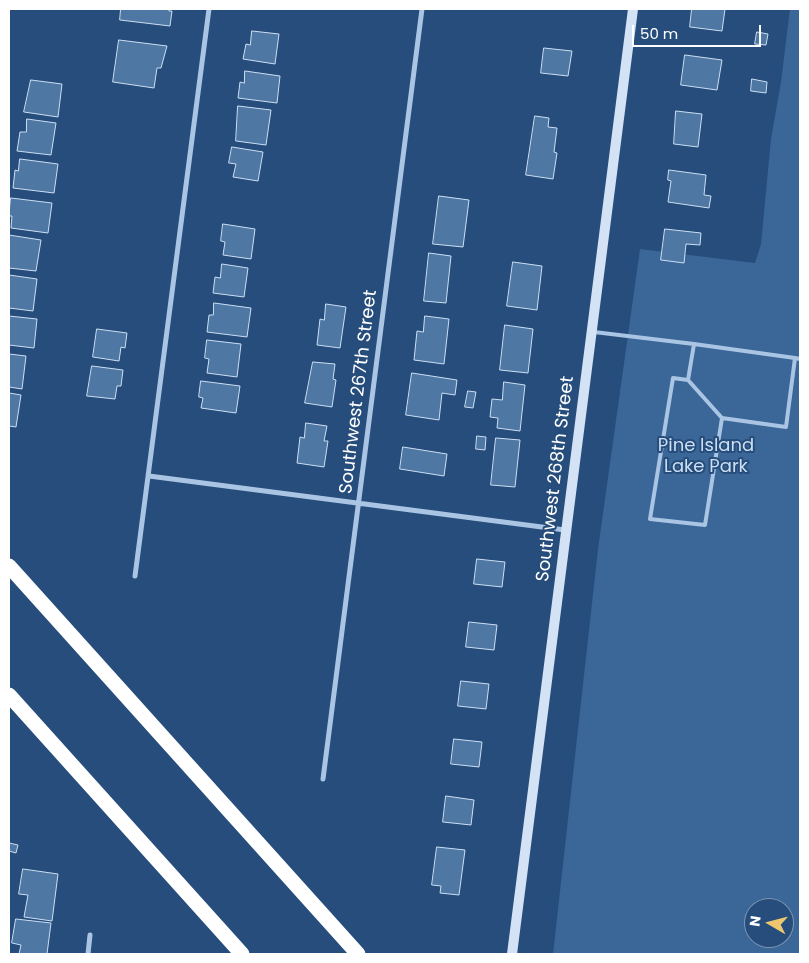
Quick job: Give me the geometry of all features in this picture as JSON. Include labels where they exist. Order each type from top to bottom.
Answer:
[{"type":"highway","points":[[9,566],[358,954]]},
{"type":"highway","points":[[9,695],[242,954]]},
{"type":"main road","name":"Southwest 268th Street","points":[[512,954],[633,9]]},
{"type":"street","points":[[136,576],[209,9]]},
{"type":"street","name":"Southwest 267th Street","points":[[323,779],[422,9]]},
{"type":"street","points":[[149,476],[566,530]]},
{"type":"street","points":[[88,954],[90,935]]},
{"type":"lane","points":[[591,332],[800,359]]},
{"type":"lane","points":[[688,380],[694,344]]},
{"type":"lane","points":[[722,418],[705,526],[650,519],[673,378],[688,380],[722,418],[786,427],[795,358]]},
{"type":"green space","name":"Pine Island Lake Park","points":[[790,9],[800,9],[800,954],[553,954],[598,549],[640,249],[755,263],[761,244],[771,139],[781,82]]},
{"type":"building","points":[[121,9],[169,9],[169,11],[172,11],[170,26],[120,20]]},
{"type":"building","points":[[692,9],[725,9],[722,31],[690,27]]},
{"type":"building","points":[[252,31],[279,34],[275,64],[243,59],[246,44],[250,45]]},
{"type":"building","points":[[757,32],[768,34],[766,45],[755,44]]},
{"type":"building","points":[[119,40],[167,46],[161,68],[157,68],[154,88],[113,82]]},
{"type":"building","points":[[544,48],[572,51],[568,76],[541,73]]},
{"type":"building","points":[[685,55],[722,60],[717,90],[681,85]]},
{"type":"building","points":[[245,71],[280,76],[277,103],[238,98],[240,82],[244,83]]},
{"type":"building","points":[[752,79],[767,82],[766,93],[751,91]]},
{"type":"building","points":[[31,80],[62,84],[58,117],[24,112]]},
{"type":"building","points":[[238,106],[271,110],[266,145],[236,141]]},
{"type":"building","points":[[676,111],[702,114],[698,147],[674,144]]},
{"type":"building","points":[[535,116],[549,118],[548,127],[557,128],[554,152],[557,153],[553,179],[526,175]]},
{"type":"building","points":[[27,119],[56,123],[51,155],[17,151],[20,132],[26,132]]},
{"type":"building","points":[[232,147],[263,152],[258,181],[233,177],[236,164],[229,163]]},
{"type":"building","points":[[20,159],[58,164],[54,193],[13,188],[15,170],[18,171]]},
{"type":"building","points":[[669,170],[706,175],[704,195],[711,196],[709,208],[668,202],[671,181],[668,180]]},
{"type":"building","points":[[439,196],[469,200],[463,247],[433,244]]},
{"type":"building","points":[[11,198],[52,203],[48,233],[11,228],[12,216],[9,216]]},
{"type":"building","points":[[223,224],[255,229],[251,259],[223,255],[225,242],[221,241]]},
{"type":"building","points":[[665,229],[701,233],[700,245],[686,244],[684,263],[661,260]]},
{"type":"building","points":[[9,235],[41,240],[36,271],[9,268]]},
{"type":"building","points":[[429,253],[451,256],[446,303],[424,301]]},
{"type":"building","points":[[513,262],[542,266],[537,310],[507,306]]},
{"type":"building","points":[[222,264],[248,268],[244,297],[213,293],[215,277],[220,278]]},
{"type":"building","points":[[9,275],[37,279],[33,311],[9,308]]},
{"type":"building","points":[[214,303],[251,308],[247,337],[207,332],[209,315],[213,315]]},
{"type":"building","points":[[326,304],[346,307],[340,348],[317,345],[320,319],[324,320]]},
{"type":"building","points":[[9,316],[37,319],[34,348],[9,345]]},
{"type":"building","points":[[425,316],[449,319],[444,364],[414,360],[417,331],[423,332]]},
{"type":"building","points":[[505,325],[533,329],[528,373],[500,370]]},
{"type":"building","points":[[97,329],[127,333],[125,348],[121,347],[119,361],[93,357]]},
{"type":"building","points":[[207,340],[241,344],[237,377],[207,373],[209,359],[205,358]]},
{"type":"building","points":[[9,354],[26,356],[22,389],[9,387]]},
{"type":"building","points":[[313,362],[335,364],[333,379],[336,380],[332,407],[305,403]]},
{"type":"building","points":[[92,366],[123,370],[121,386],[117,386],[115,399],[87,396]]},
{"type":"building","points":[[412,373],[457,380],[455,395],[442,393],[439,420],[406,415]]},
{"type":"building","points":[[201,381],[240,386],[236,413],[201,408],[203,398],[199,397]]},
{"type":"building","points":[[504,382],[525,385],[520,431],[497,428],[498,418],[490,417],[492,399],[502,400]]},
{"type":"building","points":[[468,391],[476,392],[473,408],[465,407]]},
{"type":"building","points":[[9,393],[21,395],[16,427],[9,426]]},
{"type":"building","points":[[306,423],[327,426],[324,441],[328,441],[324,467],[297,463],[300,437],[304,438]]},
{"type":"building","points":[[477,436],[486,437],[485,450],[476,449]]},
{"type":"building","points":[[496,438],[520,440],[515,487],[491,485]]},
{"type":"building","points":[[403,447],[447,454],[444,476],[400,469]]},
{"type":"building","points":[[477,559],[505,562],[502,587],[474,584]]},
{"type":"building","points":[[469,622],[497,625],[494,650],[466,647]]},
{"type":"building","points":[[461,681],[489,684],[486,709],[458,706]]},
{"type":"building","points":[[454,739],[482,742],[479,767],[451,764]]},
{"type":"building","points":[[446,796],[474,800],[471,825],[443,822]]},
{"type":"building","points":[[9,843],[18,845],[16,853],[9,851]]},
{"type":"building","points":[[437,847],[465,850],[459,895],[440,893],[441,886],[432,885]]},
{"type":"building","points":[[23,869],[58,874],[52,921],[24,917],[28,895],[19,894]]},
{"type":"building","points":[[16,919],[51,923],[47,954],[19,954],[21,945],[12,943]]}]
